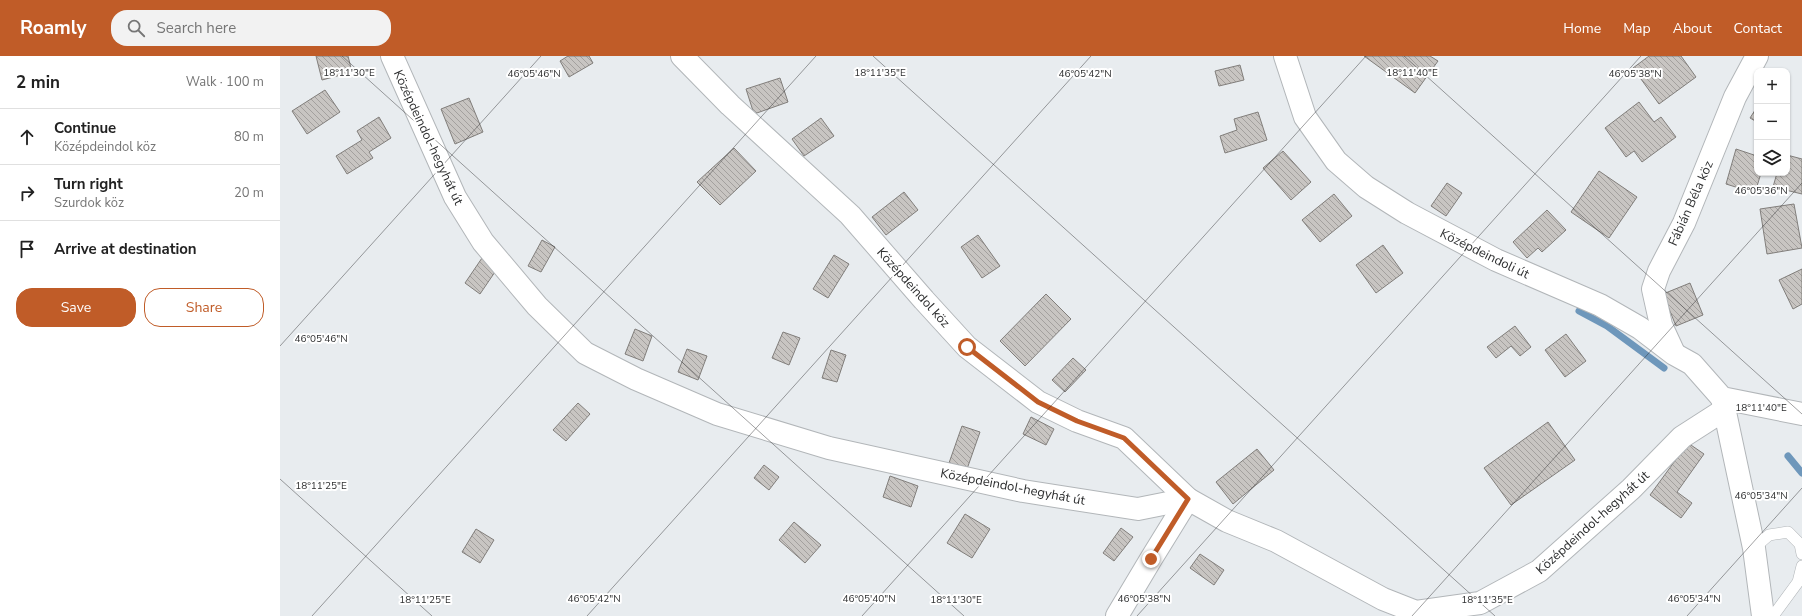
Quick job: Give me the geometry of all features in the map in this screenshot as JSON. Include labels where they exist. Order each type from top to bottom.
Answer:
[{"type":"street","name":"Középdeindol-hegyhát út","points":[[392,56],[455,197],[483,242],[537,306],[585,353],[636,379],[717,414],[829,448],[1023,491],[1138,509],[1188,499],[1227,521],[1276,541],[1383,600],[1416,612],[1480,603],[1539,571],[1631,489],[1682,437],[1723,404]]},
{"type":"street","name":"Középdeindol köz","points":[[682,56],[730,105],[850,215],[967,347],[1038,402],[1077,421],[1124,438],[1188,499]]},
{"type":"street","name":"Középdeindoli út","points":[[1285,56],[1305,117],[1336,161],[1366,187],[1407,213],[1496,260],[1600,305],[1640,328],[1674,354],[1692,364],[1723,404]]},
{"type":"street","name":"Fábián Béla köz","points":[[1674,354],[1661,325],[1653,289],[1659,271],[1684,223],[1735,97],[1757,56]]},
{"type":"street","points":[[1763,616],[1754,548],[1723,404],[1802,414]]},
{"type":"street","points":[[1117,616],[1188,499]]},
{"type":"lane","points":[[1754,548],[1769,535],[1788,532],[1800,544],[1802,554]]},
{"type":"lane","points":[[1773,616],[1798,582],[1802,566]]},
{"type":"building","points":[[316,56],[348,56],[352,72],[322,80]]},
{"type":"building","points":[[568,56],[589,56],[593,63],[569,77],[560,61]]},
{"type":"building","points":[[1364,56],[1430,56],[1438,61],[1415,93]]},
{"type":"building","points":[[1649,56],[1681,56],[1696,77],[1659,104],[1633,68]]},
{"type":"building","points":[[1240,65],[1244,80],[1219,86],[1215,71]]},
{"type":"building","points":[[780,78],[788,102],[754,114],[746,89]]},
{"type":"building","points":[[325,90],[340,112],[307,134],[292,111]]},
{"type":"building","points":[[469,98],[483,132],[455,144],[441,109]]},
{"type":"building","points":[[1639,102],[1654,122],[1661,117],[1676,137],[1642,162],[1634,151],[1626,157],[1605,128]]},
{"type":"building","points":[[1258,112],[1267,140],[1225,153],[1220,136],[1237,130],[1234,119]]},
{"type":"building","points":[[1754,112],[1754,120],[1750,118]]},
{"type":"building","points":[[379,117],[391,138],[369,152],[373,158],[347,174],[336,156],[362,140],[357,131]]},
{"type":"building","points":[[821,118],[834,136],[804,156],[792,139]]},
{"type":"building","points":[[734,148],[756,171],[720,205],[697,182]]},
{"type":"building","points":[[1736,149],[1754,155],[1754,176],[1760,176],[1755,193],[1726,184]]},
{"type":"building","points":[[1283,151],[1311,182],[1291,200],[1263,168]]},
{"type":"building","points":[[1790,156],[1802,159],[1802,194],[1773,187],[1776,176],[1790,176]]},
{"type":"building","points":[[1599,171],[1637,197],[1609,238],[1571,212]]},
{"type":"building","points":[[1447,183],[1462,193],[1446,216],[1431,206]]},
{"type":"building","points":[[904,192],[918,210],[886,235],[872,217]]},
{"type":"building","points":[[1334,194],[1352,216],[1320,242],[1302,220]]},
{"type":"building","points":[[1794,204],[1802,248],[1767,254],[1760,209]]},
{"type":"building","points":[[1547,210],[1566,230],[1542,252],[1538,248],[1527,258],[1513,242]]},
{"type":"building","points":[[978,235],[1000,266],[982,278],[961,247]]},
{"type":"building","points":[[542,240],[555,247],[541,272],[528,266]]},
{"type":"building","points":[[1383,245],[1403,273],[1376,293],[1356,265]]},
{"type":"building","points":[[834,255],[849,264],[828,298],[813,289]]},
{"type":"building","points":[[482,258],[497,269],[480,294],[465,283]]},
{"type":"building","points":[[1802,269],[1802,304],[1793,309],[1779,280]]},
{"type":"building","points":[[1690,283],[1703,315],[1676,326],[1663,294]]},
{"type":"building","points":[[1046,294],[1071,319],[1025,366],[1000,341]]},
{"type":"building","points":[[1515,326],[1531,347],[1520,356],[1511,346],[1496,358],[1487,347]]},
{"type":"building","points":[[635,329],[652,336],[643,361],[625,354]]},
{"type":"building","points":[[783,332],[800,338],[789,365],[772,358]]},
{"type":"building","points":[[1566,334],[1586,361],[1565,377],[1545,350]]},
{"type":"building","points":[[687,349],[707,356],[698,380],[678,372]]},
{"type":"building","points":[[831,350],[846,355],[837,382],[822,378]]},
{"type":"building","points":[[1073,358],[1086,370],[1065,392],[1052,380]]},
{"type":"building","points":[[578,403],[590,414],[566,441],[553,430]]},
{"type":"building","points":[[1031,417],[1054,429],[1046,445],[1023,434]]},
{"type":"building","points":[[1548,422],[1575,460],[1511,505],[1484,468]]},
{"type":"building","points":[[962,426],[980,432],[967,469],[949,463]]},
{"type":"building","points":[[1688,443],[1704,454],[1677,492],[1692,503],[1681,518],[1650,495]]},
{"type":"building","points":[[1257,449],[1274,470],[1233,504],[1216,482]]},
{"type":"building","points":[[764,465],[779,477],[769,490],[754,478]]},
{"type":"building","points":[[890,476],[918,486],[911,507],[883,497]]},
{"type":"building","points":[[965,514],[990,529],[972,558],[947,543]]},
{"type":"building","points":[[794,522],[821,545],[805,563],[779,540]]},
{"type":"building","points":[[1121,528],[1133,537],[1114,561],[1103,553]]},
{"type":"building","points":[[476,529],[494,540],[480,563],[462,552]]},
{"type":"building","points":[[1200,554],[1224,570],[1214,585],[1190,568]]},
{"type":"waterway","points":[[1579,311],[1607,326],[1664,368]]},
{"type":"waterway","points":[[1788,456],[1802,473]]},
{"type":"route","points":[[967,347],[1038,402],[1077,421],[1124,438],[1188,499],[1151,559]]}]
